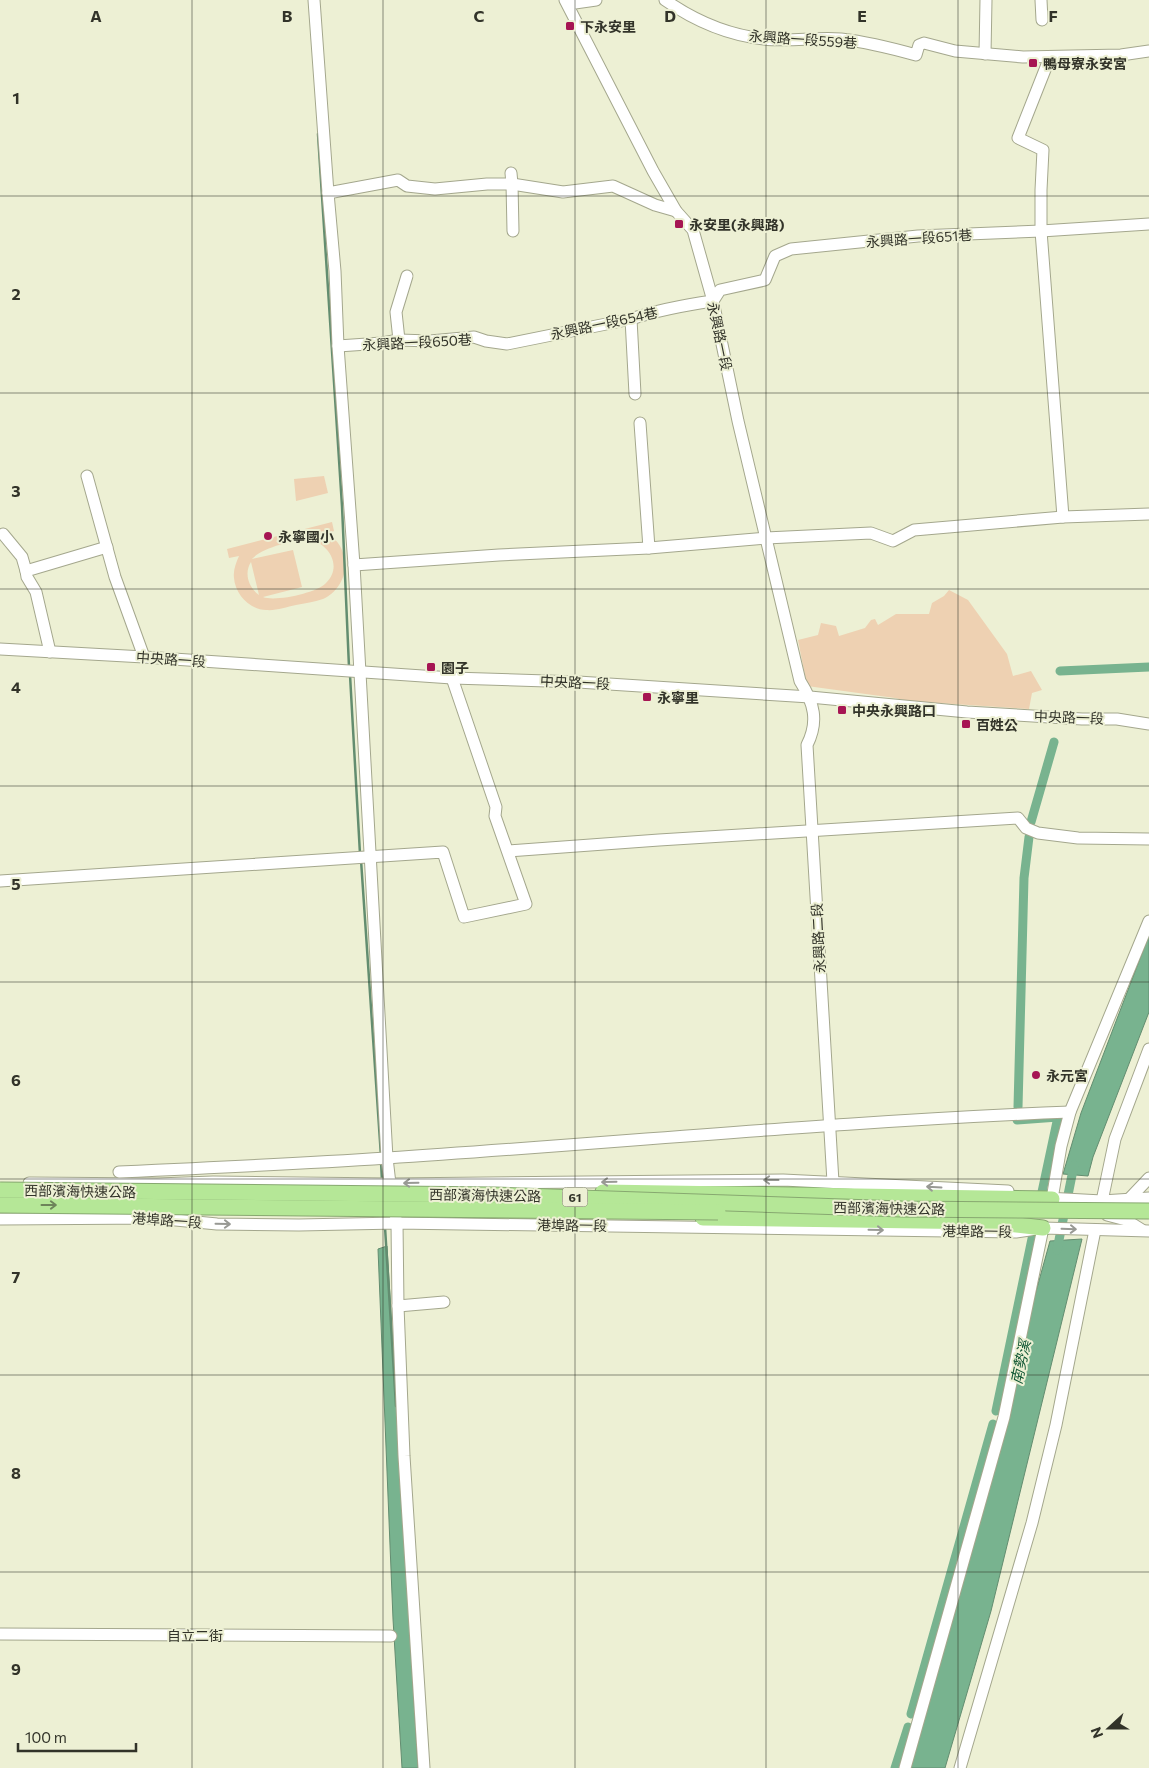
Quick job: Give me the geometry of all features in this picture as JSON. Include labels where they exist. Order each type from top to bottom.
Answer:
[{"type":"highway","name":"西部濱海快速公路","points":[[0,1190],[495,1195],[902,1208],[1149,1212]]},
{"type":"highway","points":[[495,1195],[541,1190],[1052,1199]]},
{"type":"highway","name":"西部濱海快速公路","points":[[0,1205],[1008,1216],[1148,1230]]},
{"type":"highway","points":[[410,1208],[426,1213],[476,1216],[992,1222],[1043,1228]]},
{"type":"street","points":[[314,0],[335,271],[338,346],[354,565],[387,1158],[392,1201],[397,1223],[404,1456],[424,1768]]},
{"type":"street","points":[[566,2],[596,0]]},
{"type":"street","name":"永興路一段559巷","points":[[665,0],[684,13],[720,29],[764,39],[840,39],[888,47],[916,55],[919,45],[924,43],[955,51],[994,56],[1121,55],[1149,51]]},
{"type":"street","points":[[985,54],[986,0]]},
{"type":"street","points":[[1040,0],[1042,20]]},
{"type":"street","name":"永興路一段","points":[[566,2],[676,211],[693,230],[713,301],[738,421],[800,681],[810,697]]},
{"type":"street","points":[[1050,57],[1018,138],[1043,150],[1041,231],[1063,517]]},
{"type":"street","points":[[328,193],[398,180],[407,186],[435,189],[488,184],[511,178],[563,192],[614,186],[655,205],[676,211]]},
{"type":"street","points":[[511,178],[513,231]]},
{"type":"street","name":"永興路一段651巷","points":[[713,301],[720,290],[765,280],[775,256],[791,248],[918,236],[1149,224]]},
{"type":"street","points":[[398,340],[396,312],[408,276]]},
{"type":"street","name":"永興路一段654巷","points":[[495,341],[507,344],[631,318],[669,308],[713,301]]},
{"type":"street","points":[[631,318],[635,394]]},
{"type":"street","name":"永興路一段650巷","points":[[338,346],[398,340],[430,341],[474,337],[495,341]]},
{"type":"street","points":[[640,424],[649,548]]},
{"type":"street","points":[[87,476],[116,577],[144,657]]},
{"type":"street","points":[[354,565],[499,555],[649,548],[766,538],[871,534],[893,541],[914,530],[1063,517],[1149,514]]},
{"type":"street","points":[[3,534],[22,558],[26,577],[36,592],[50,652]]},
{"type":"street","points":[[26,571],[107,547]]},
{"type":"street","name":"中央路一段","points":[[0,649],[452,678],[588,683],[810,697],[966,712],[1082,719],[1117,719],[1149,724]]},
{"type":"street","points":[[0,881],[443,852],[464,917],[526,904],[494,816],[496,807],[452,678]]},
{"type":"street","name":"永興路二段","points":[[810,697],[814,722],[807,746],[832,1182]]},
{"type":"street","points":[[508,851],[1018,818],[1026,828],[1038,833],[1078,838],[1149,839]]},
{"type":"street","points":[[1052,1199],[1061,1146],[1070,1112],[1149,921]]},
{"type":"street","points":[[1102,1201],[1115,1139],[1149,1049]]},
{"type":"street","points":[[119,1172],[387,1158],[829,1124],[1070,1112]]},
{"type":"street","points":[[1130,1198],[1149,1178]]},
{"type":"street","name":"港埠路一段","points":[[0,1183],[157,1184],[213,1182],[391,1184],[761,1180],[1007,1191],[1052,1199],[1102,1201],[1149,1198]]},
{"type":"street","points":[[157,1184],[241,1198]]},
{"type":"street","points":[[155,1218],[241,1198]]},
{"type":"street","name":"港埠路一段","points":[[241,1198],[974,1206],[1083,1209],[1126,1220],[1148,1230]]},
{"type":"street","name":"港埠路一段","points":[[974,1206],[1027,1204],[1052,1199]]},
{"type":"street","name":"港埠路一段","points":[[0,1219],[155,1218],[217,1224],[397,1223],[1016,1232],[1043,1228],[1148,1230]]},
{"type":"street","points":[[905,1768],[1004,1417],[1043,1228]]},
{"type":"street","points":[[960,1768],[1034,1514],[1056,1425],[1095,1230]]},
{"type":"street","points":[[398,1306],[444,1302]]},
{"type":"street","name":"自立二街","points":[[0,1634],[391,1636]]},
{"type":"shaded area","points":[[324,476],[328,493],[296,501],[294,479]]},
{"type":"shaded area","points":[[332,522],[334,531],[328,534],[338,542],[342,549],[345,568],[340,584],[328,597],[277,609],[260,609],[244,600],[237,590],[234,572],[239,556],[229,558],[227,549]],"holes":[[[309,539],[322,546],[331,556],[333,570],[326,583],[321,587],[296,596],[263,597],[302,587],[293,550],[252,559],[270,548]],[[251,562],[259,595],[252,588],[248,580]]]},
{"type":"shaded area","points":[[949,590],[968,600],[1007,654],[1013,676],[1031,671],[1042,690],[1032,693],[1029,709],[908,701],[807,686],[798,640],[818,635],[821,623],[836,626],[839,636],[865,628],[871,620],[875,619],[878,625],[896,614],[929,614],[932,603],[944,596]]},
{"type":"water","points":[[1149,935],[1149,1012],[1093,1157],[1088,1176],[1063,1174],[1081,1113]]},
{"type":"water","points":[[1082,1239],[991,1611],[945,1768],[904,1768],[1050,1241]]},
{"type":"water","points":[[387,1246],[418,1768],[402,1768],[393,1619],[378,1249]]},
{"type":"waterway","points":[[318,134],[342,506],[349,667]]},
{"type":"waterway","points":[[1060,671],[1149,667]]},
{"type":"waterway","points":[[350,675],[360,854]]},
{"type":"waterway","points":[[1031,822],[1054,742]]},
{"type":"waterway","points":[[1018,1107],[1024,878],[1029,837]]},
{"type":"waterway","points":[[361,860],[381,1156]]},
{"type":"waterway","points":[[1017,1120],[1058,1117],[1042,1192]]},
{"type":"waterway","points":[[381,1162],[382,1181]]},
{"type":"waterway","name":"南勢溪","points":[[1057,1250],[1074,1165]]},
{"type":"waterway","points":[[385,1227],[396,1406]]},
{"type":"waterway","points":[[996,1411],[1033,1234]]},
{"type":"waterway","points":[[911,1714],[993,1424]]},
{"type":"waterway","points":[[895,1768],[908,1727]]},
{"type":"place","name":"下永安里","points":[[570,26]]},
{"type":"place","name":"鴨母寮永安宮","points":[[1033,63]]},
{"type":"place","name":"永安里(永興路)","points":[[679,224]]},
{"type":"place","name":"永寧國小","points":[[268,536]]},
{"type":"place","name":"園子","points":[[431,667]]},
{"type":"place","name":"永寧里","points":[[647,697]]},
{"type":"place","name":"中央永興路口","points":[[842,710]]},
{"type":"place","name":"百姓公","points":[[966,724]]},
{"type":"place","name":"永元宮","points":[[1036,1075]]}]
